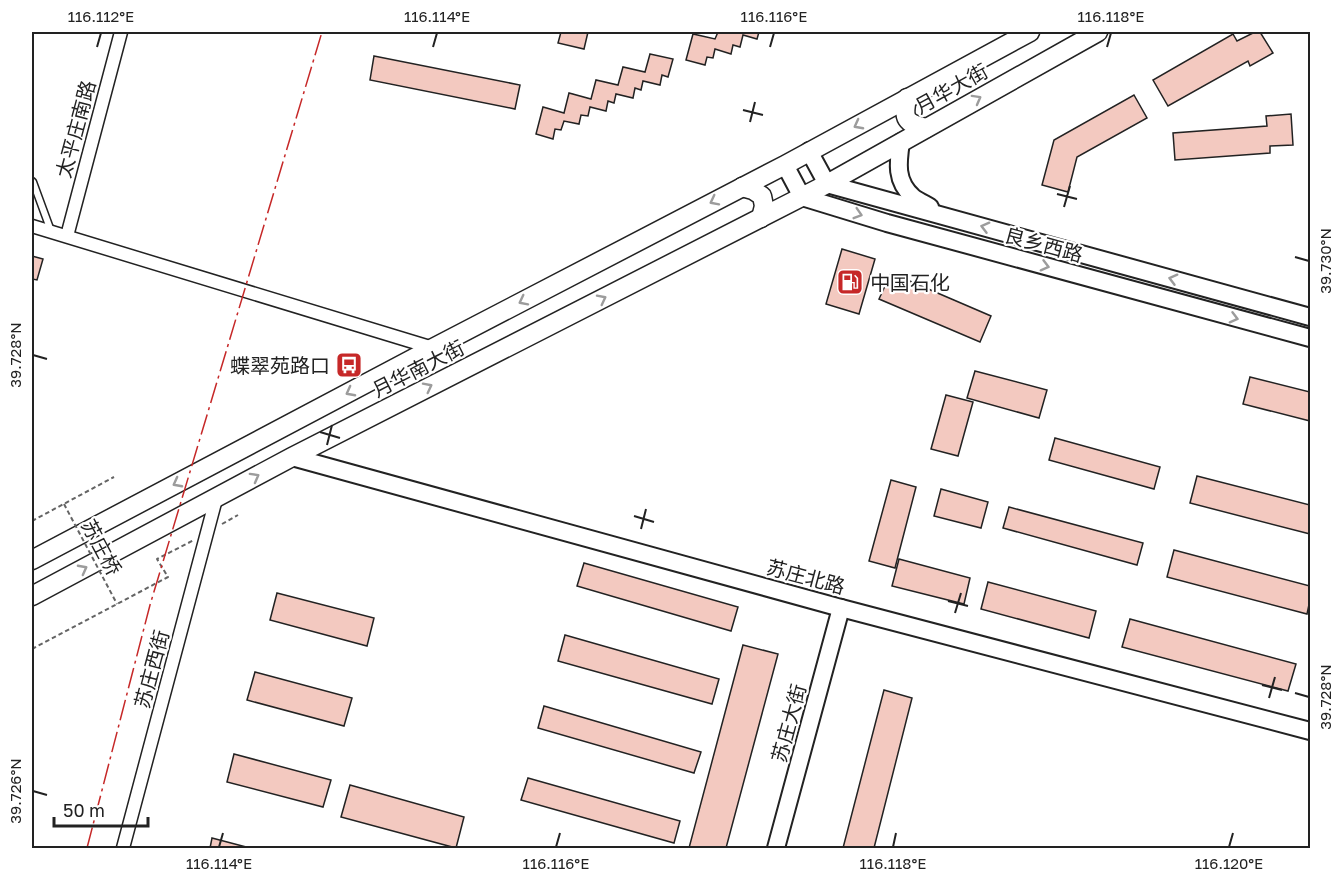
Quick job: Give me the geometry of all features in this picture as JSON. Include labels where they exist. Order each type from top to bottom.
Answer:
[{"type":"main road","name":"月华大街","points":[[809,152],[1030,32]]},
{"type":"main road","name":"月华大街","points":[[826,184],[1098,32]]},
{"type":"main road","points":[[908,98],[905,114],[907,119],[915,125],[926,128]]},
{"type":"main road","points":[[901,142],[897,165],[902,181],[912,196],[943,216]]},
{"type":"main road","points":[[809,152],[826,184]]},
{"type":"main road","name":"月华南大街","points":[[32,560],[809,152]]},
{"type":"main road","points":[[785,165],[802,197]]},
{"type":"main road","name":"月华南大街","points":[[32,596],[292,457],[826,184]]},
{"type":"main road","name":"良乡西路","points":[[826,184],[1311,317]]},
{"type":"main road","points":[[742,187],[762,196],[764,206],[760,218]]},
{"type":"main road","name":"良乡西路","points":[[802,197],[887,223],[1311,338]]},
{"type":"main road","name":"苏庄北路","points":[[292,457],[841,608],[1311,731]]},
{"type":"main road","name":"苏庄大街","points":[[776,849],[841,608]]},
{"type":"street","name":"太平庄南路","points":[[67,237],[121,32]]},
{"type":"street","points":[[32,226],[433,348]]},
{"type":"street","name":"苏庄西街","points":[[123,849],[216,499]]},
{"type":"lane","points":[[32,182],[51,232]]},
{"type":"path","points":[[32,521],[114,477]]},
{"type":"path","name":"苏庄桥","points":[[64,504],[117,604]]},
{"type":"path","points":[[32,649],[168,577],[157,559],[189,542]]},
{"type":"building","points":[[561,32],[588,32],[584,49],[558,43]]},
{"type":"building","points":[[718,32],[759,32],[757,39],[743,35],[740,47],[733,45],[731,54],[715,49],[713,58],[707,57],[705,65],[686,60],[693,34],[715,39]]},
{"type":"building","points":[[1255,32],[1260,32],[1273,53],[1250,66],[1248,61],[1168,106],[1153,80],[1233,34],[1237,41]]},
{"type":"building","points":[[650,54],[673,59],[668,77],[662,75],[660,85],[643,81],[641,90],[635,88],[633,98],[616,94],[614,103],[608,101],[606,111],[590,107],[588,116],[581,115],[579,124],[564,121],[561,130],[555,129],[553,139],[536,134],[543,107],[564,113],[569,93],[591,99],[596,80],[618,85],[623,67],[645,72]]},
{"type":"building","points":[[374,56],[520,85],[515,109],[370,80]]},
{"type":"building","points":[[1134,95],[1147,118],[1077,157],[1068,192],[1042,185],[1054,140]]},
{"type":"building","points":[[1291,114],[1293,145],[1270,146],[1270,153],[1175,160],[1173,133],[1267,126],[1266,116]]},
{"type":"building","name":"中国石化","points":[[842,249],[875,259],[859,314],[826,304]]},
{"type":"building","points":[[32,256],[43,259],[37,280],[32,279]]},
{"type":"building","points":[[891,273],[991,316],[980,342],[879,299]]},
{"type":"building","points":[[975,371],[1047,390],[1039,418],[967,398]]},
{"type":"building","points":[[1250,377],[1310,392],[1310,421],[1243,404]]},
{"type":"building","points":[[946,395],[973,402],[958,456],[931,449]]},
{"type":"building","points":[[1055,438],[1160,467],[1154,489],[1049,460]]},
{"type":"building","points":[[1197,476],[1310,505],[1310,534],[1190,503]]},
{"type":"building","points":[[891,480],[916,487],[895,568],[869,561]]},
{"type":"building","points":[[941,489],[988,502],[981,528],[934,516]]},
{"type":"building","points":[[1009,507],[1143,543],[1137,565],[1003,528]]},
{"type":"building","points":[[1174,550],[1310,586],[1307,614],[1167,577]]},
{"type":"building","points":[[899,559],[970,578],[964,604],[892,586]]},
{"type":"building","points":[[584,563],[738,607],[731,631],[577,586]]},
{"type":"building","points":[[988,582],[1096,611],[1089,638],[981,609]]},
{"type":"building","points":[[277,593],[374,618],[367,646],[270,620]]},
{"type":"building","points":[[1130,619],[1296,664],[1288,691],[1122,647]]},
{"type":"building","points":[[565,635],[719,679],[712,704],[558,661]]},
{"type":"building","points":[[743,645],[778,654],[726,848],[689,848]]},
{"type":"building","points":[[255,672],[352,698],[344,726],[247,700]]},
{"type":"building","points":[[884,690],[912,698],[874,848],[843,848]]},
{"type":"building","points":[[544,706],[701,752],[694,773],[538,728]]},
{"type":"building","points":[[234,754],[331,780],[323,807],[227,782]]},
{"type":"building","points":[[528,778],[680,821],[674,843],[521,800]]},
{"type":"building","points":[[350,785],[464,817],[456,848],[341,817]]},
{"type":"building","points":[[212,838],[250,848],[210,848]]},
{"type":"power","points":[[87,848],[150,605],[322,32]]},
{"type":"place","name":"中国石化","points":[[850,282]]},
{"type":"place","name":"蝶翠苑路口","points":[[349,365]]}]
